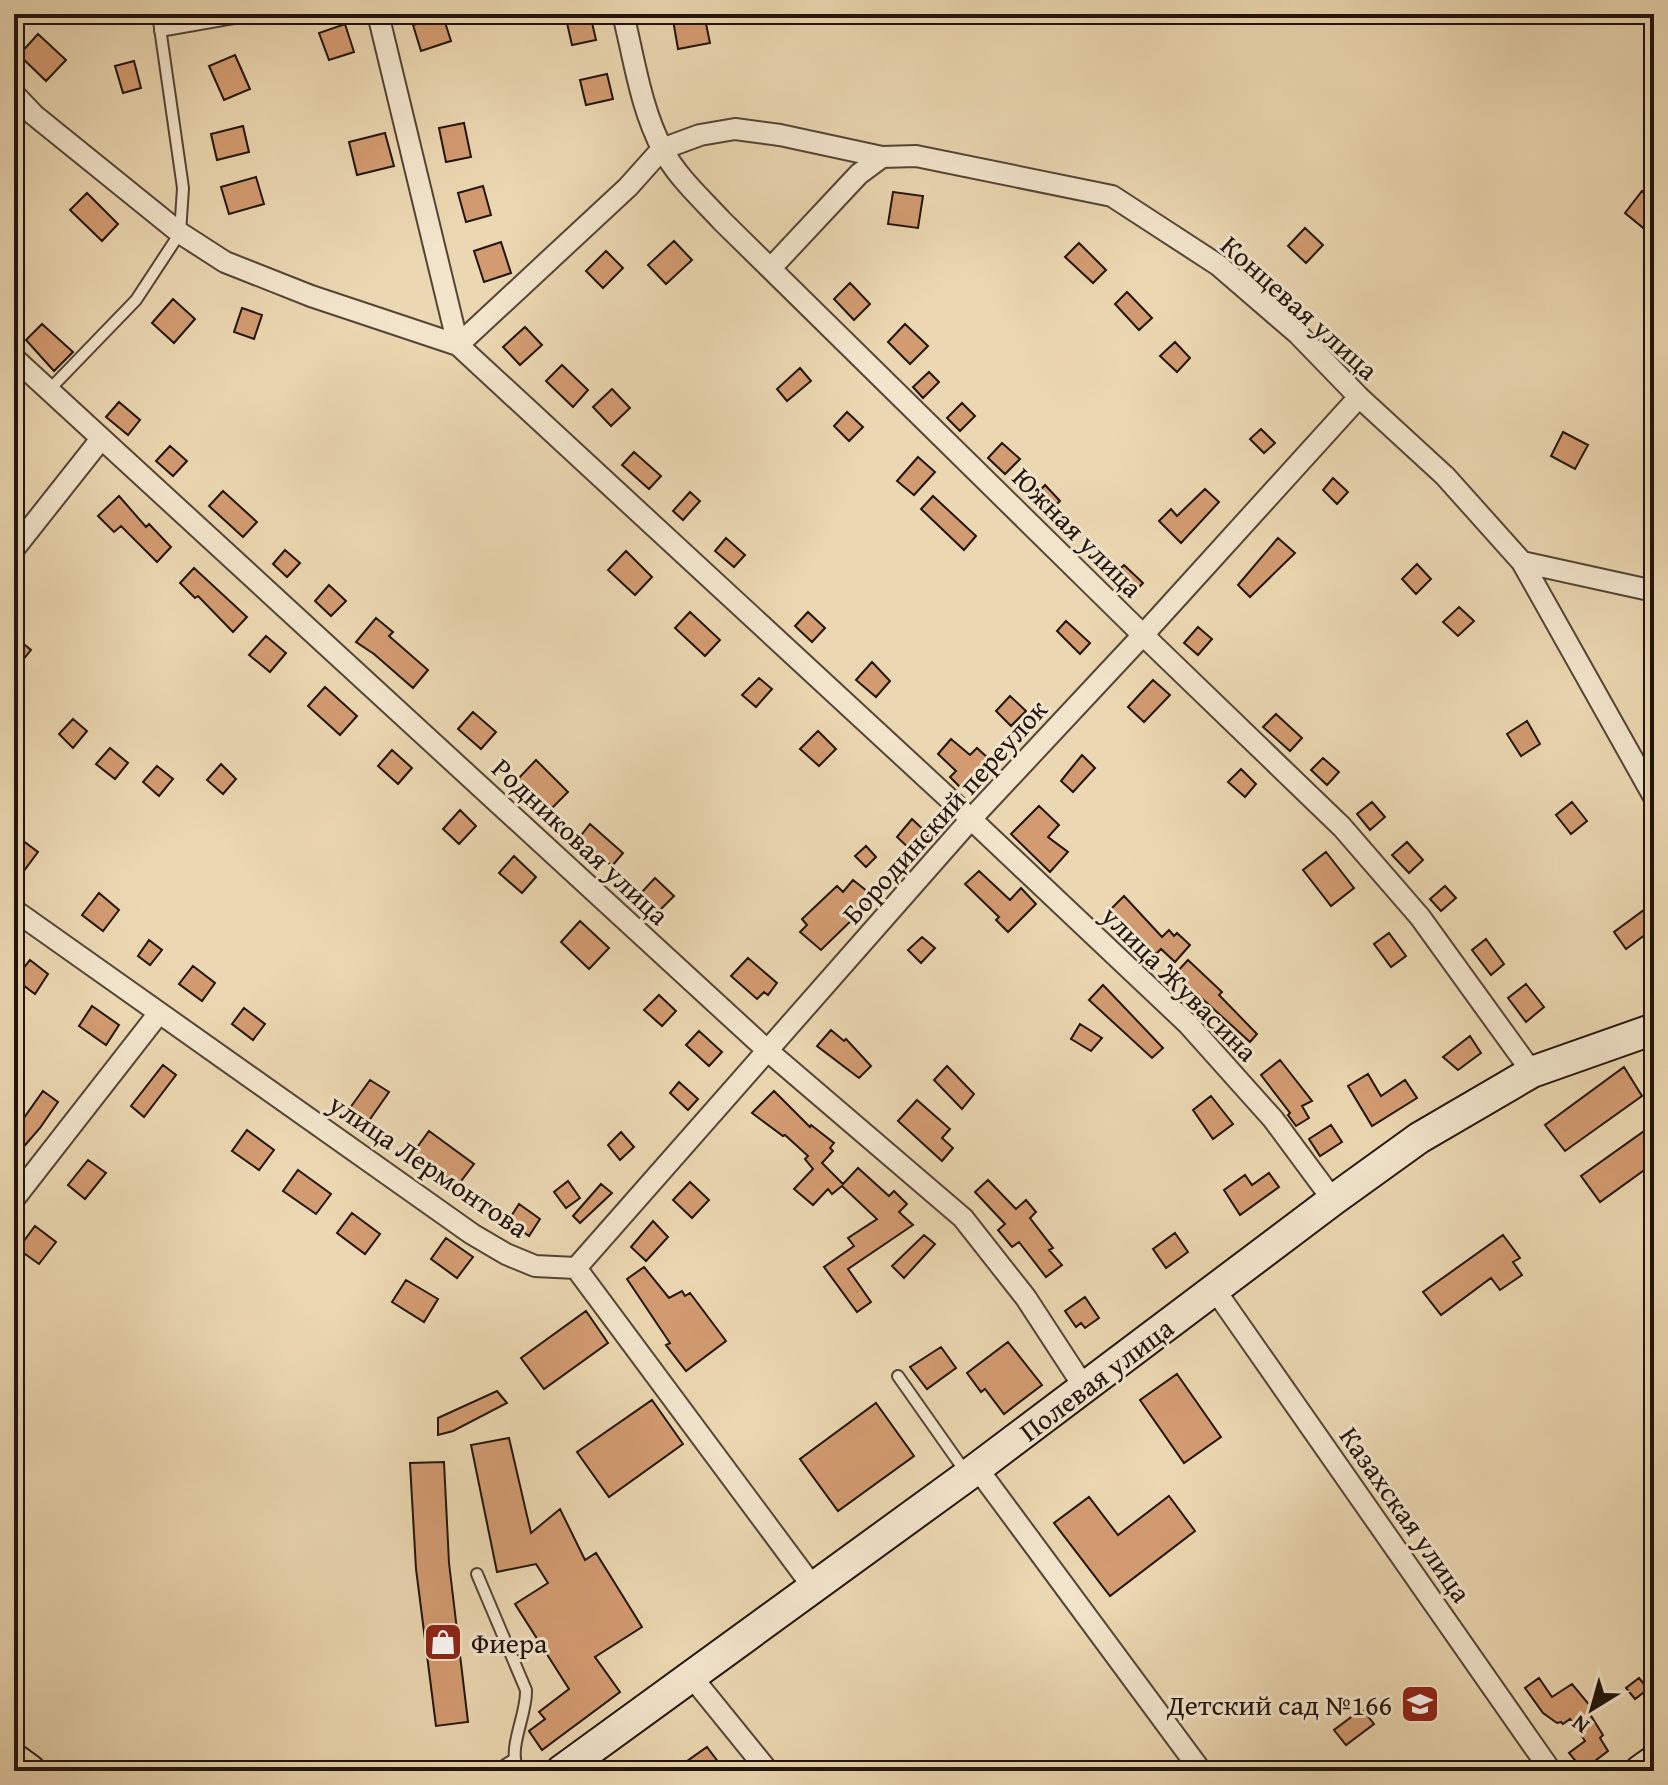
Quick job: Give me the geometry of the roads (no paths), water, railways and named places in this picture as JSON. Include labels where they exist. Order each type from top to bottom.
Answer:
[{"type":"main road","points":[[14,1760],[29,1771]]},
{"type":"street","points":[[378,14],[458,345]]},
{"type":"street","name":"Южная улица","points":[[623,14],[647,109],[662,149],[680,175],[1143,635],[1342,827],[1420,917],[1532,1072]]},
{"type":"street","points":[[14,94],[34,115],[180,233],[225,262],[311,296],[458,345]]},
{"type":"street","name":"Концевая улица","points":[[662,149],[700,135],[735,129],[780,135],[882,157],[916,156],[1112,196],[1218,265],[1298,334],[1359,397],[1445,476],[1522,562],[1654,797]]},
{"type":"street","points":[[458,345],[628,187],[662,149]]},
{"type":"street","points":[[771,268],[859,174],[882,157]]},
{"type":"street","name":"улица Жувасина","points":[[458,345],[1188,1024],[1273,1119],[1333,1200]]},
{"type":"street","name":"Родниковая улица","points":[[14,358],[768,1051],[963,1218],[1026,1298],[1084,1387]]},
{"type":"street","name":"Бородинский переулок","points":[[576,1268],[971,819],[1359,397]]},
{"type":"street","points":[[14,549],[101,439]]},
{"type":"street","points":[[1522,562],[1654,591]]},
{"type":"street","name":"улица Лермонтова","points":[[14,910],[472,1234],[506,1254],[535,1266],[576,1268]]},
{"type":"street","points":[[14,1199],[159,1013]]},
{"type":"street","name":"Полевая улица","points":[[561,1771],[972,1472],[1419,1138],[1532,1072],[1651,1036]]},
{"type":"street","points":[[576,1268],[813,1587]]},
{"type":"street","name":"Казахская улица","points":[[1215,1290],[1551,1771]]},
{"type":"street","points":[[972,1472],[1201,1771]]},
{"type":"street","points":[[691,1676],[768,1771]]},
{"type":"street","points":[[1640,1771],[1654,1761]]},
{"type":"lane","points":[[49,390],[136,300],[180,233],[183,188],[158,14]]},
{"type":"lane","points":[[160,31],[257,14]]},
{"type":"lane","points":[[898,1376],[972,1472]]},
{"type":"lane","points":[[477,1574],[526,1690],[526,1704],[513,1760],[518,1771]]},
{"type":"lane","points":[[496,1771],[513,1760]]},
{"type":"place","name":"Фиера","points":[[443,1642]]},
{"type":"place","name":"Детский сад №166","points":[[1420,1704]]}]
